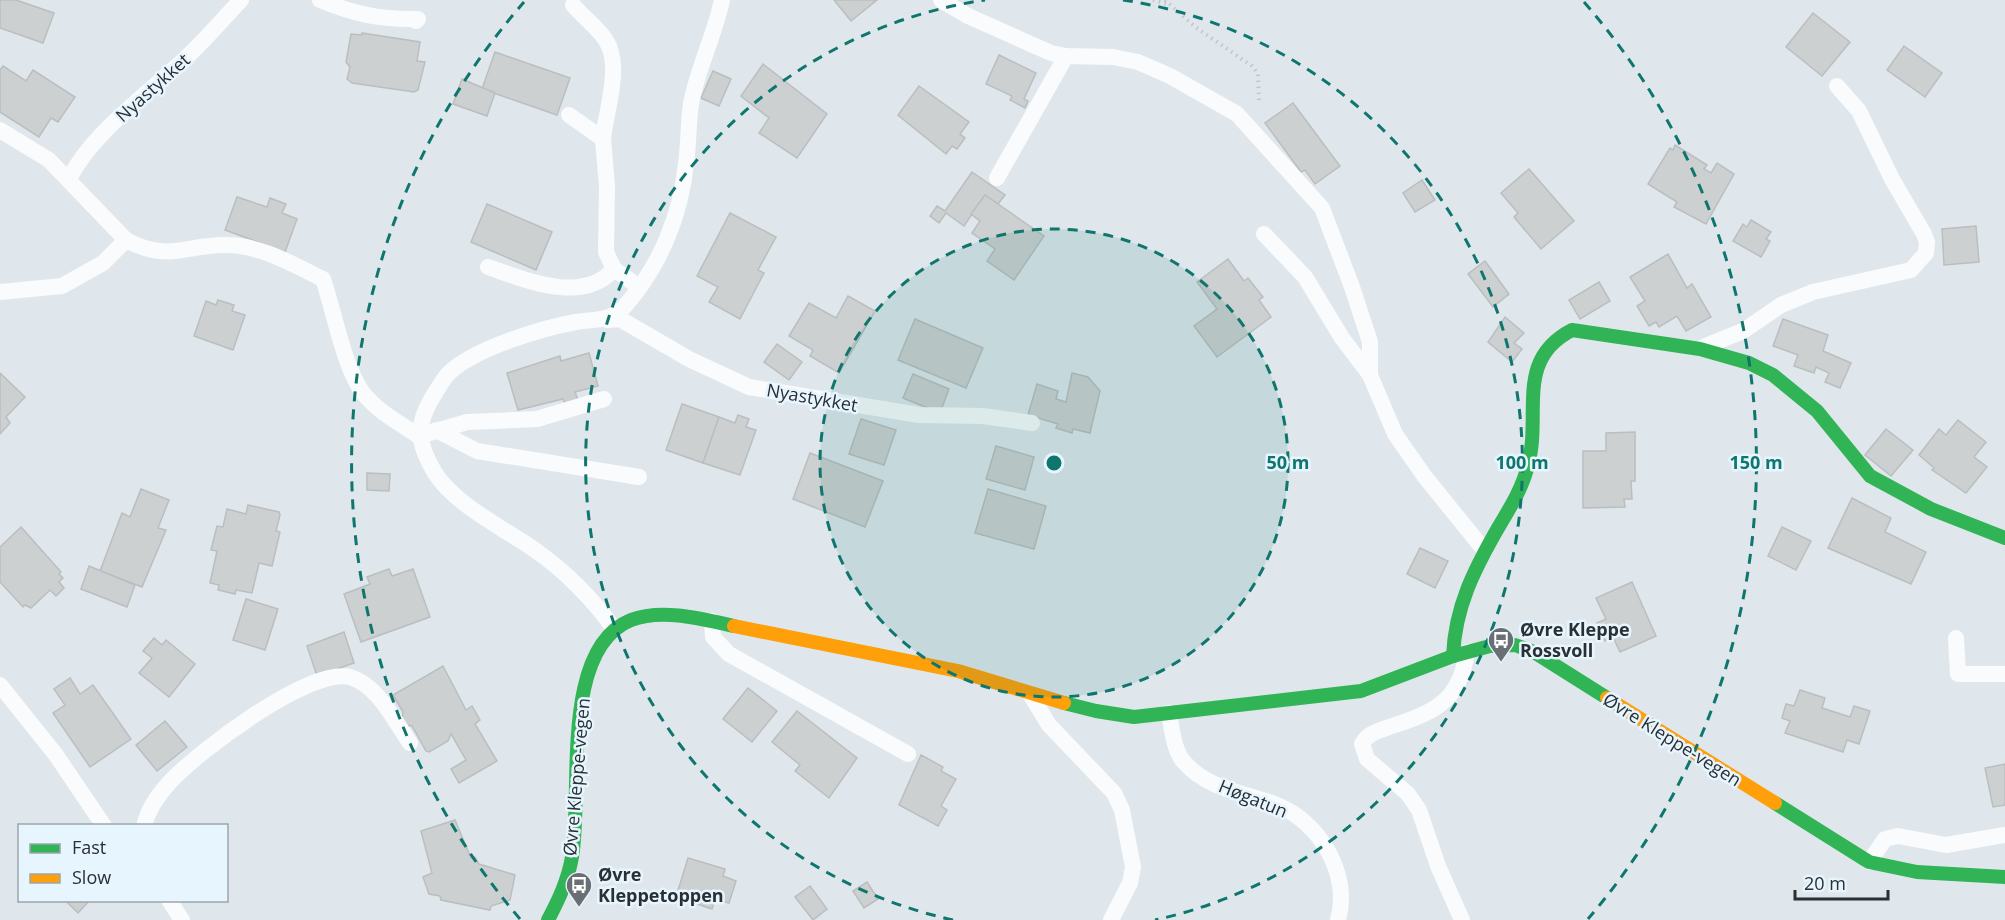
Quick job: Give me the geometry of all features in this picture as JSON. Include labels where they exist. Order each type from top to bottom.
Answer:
[{"type":"street","points":[[1460,654],[1454,619],[1466,585],[1510,510],[1534,443],[1536,368],[1540,356],[1548,343],[1560,334],[1572,330],[1726,354],[1773,375],[1817,411],[1870,476],[1888,488],[2005,538]]},
{"type":"street","name":"Øvre Kleppe-vegen","points":[[548,920],[566,883],[574,832],[580,718],[585,687],[596,652],[614,629],[640,617],[712,621],[936,666],[1028,691],[1074,707],[1108,715],[1134,717],[1361,691],[1460,654],[1490,646],[1515,645],[1534,652],[1869,862],[1917,872],[2005,877]]},
{"type":"lane","name":"Nyastykket","points":[[69,179],[88,152],[125,111],[203,42],[241,0]]},
{"type":"lane","points":[[320,0],[350,13],[372,17],[418,19],[416,21]]},
{"type":"lane","points":[[607,320],[624,308],[639,287],[672,229],[686,165],[691,103],[722,0]]},
{"type":"lane","points":[[941,0],[1032,46],[1066,56],[1095,55],[1138,62],[1170,76],[1237,114],[1322,208],[1370,342],[1370,375]]},
{"type":"lane","points":[[573,5],[605,39],[612,56],[614,74],[606,110],[603,140],[608,187],[604,240],[606,252],[614,269],[639,287]]},
{"type":"lane","points":[[997,178],[1066,56]]},
{"type":"lane","points":[[1700,349],[1743,331],[1781,305],[1812,292],[1911,270],[1926,253],[1927,242],[1924,234],[1892,179],[1859,111],[1837,86]]},
{"type":"lane","points":[[568,116],[603,140]]},
{"type":"lane","points":[[0,130],[49,160],[126,240],[155,250],[176,253],[227,245],[271,255],[323,279],[348,364],[362,392],[379,409],[419,436],[435,473],[447,487],[477,511],[538,552],[599,607],[614,629]]},
{"type":"lane","points":[[1264,234],[1305,277],[1370,375],[1395,434],[1425,477],[1485,551]]},
{"type":"lane","points":[[0,292],[62,286],[103,263],[126,240]]},
{"type":"lane","points":[[488,267],[527,280],[582,288],[605,280],[614,269]]},
{"type":"lane","name":"Nyastykket","points":[[419,436],[427,406],[440,386],[450,372],[470,358],[494,346],[560,326],[620,319],[689,359],[749,387],[919,415],[983,416],[1032,423]]},
{"type":"lane","points":[[419,436],[467,422],[537,418],[604,399]]},
{"type":"lane","points":[[436,430],[477,451],[639,477]]},
{"type":"lane","points":[[712,621],[713,637],[729,654],[908,754]]},
{"type":"lane","points":[[1956,638],[1958,674],[2005,674]]},
{"type":"lane","points":[[1460,654],[1465,668],[1441,705],[1417,718],[1375,732],[1362,744],[1367,759],[1408,794],[1419,810],[1438,866],[1462,920]]},
{"type":"lane","points":[[144,824],[147,813],[170,781],[243,722],[303,686],[317,681],[348,676],[357,680],[375,694],[410,743]]},
{"type":"lane","points":[[0,685],[56,755],[103,824]]},
{"type":"lane","points":[[1028,691],[1049,725],[1114,793],[1122,810],[1133,867],[1130,884],[1111,920]]},
{"type":"lane","name":"Høgatun","points":[[1169,713],[1173,740],[1182,760],[1198,774],[1218,787],[1277,805],[1299,818],[1322,842],[1332,860],[1342,887],[1338,920]]},
{"type":"lane","points":[[1869,862],[1885,838],[1899,836],[1946,844],[2005,835]]},
{"type":"lane","points":[[170,902],[182,920]]},
{"type":"path","points":[[1153,0],[1167,2],[1194,26],[1252,66],[1258,74],[1259,105]]},
{"type":"building","points":[[0,0],[16,0],[54,13],[43,43],[0,28]]},
{"type":"building","points":[[834,0],[877,0],[851,21]]},
{"type":"building","points":[[1813,13],[1850,42],[1822,76],[1786,47]]},
{"type":"building","points":[[362,33],[420,42],[417,61],[425,62],[418,90],[414,92],[352,83],[347,79],[350,67],[346,62],[351,34],[362,35]]},
{"type":"building","points":[[1904,46],[1942,73],[1925,97],[1887,70]]},
{"type":"building","points":[[495,52],[570,78],[557,115],[482,89]]},
{"type":"building","points":[[999,55],[1036,73],[1024,99],[1028,101],[1025,108],[1010,100],[1012,96],[986,84]]},
{"type":"building","points":[[763,64],[827,114],[797,158],[759,133],[769,118],[741,96]]},
{"type":"building","points":[[3,66],[26,81],[33,70],[75,97],[58,122],[51,118],[39,137],[0,112],[0,70]]},
{"type":"building","points":[[713,71],[731,79],[719,106],[701,98]]},
{"type":"building","points":[[462,79],[495,93],[487,116],[453,104]]},
{"type":"building","points":[[919,86],[969,122],[960,134],[965,138],[957,149],[952,146],[946,154],[898,115]]},
{"type":"building","points":[[1293,103],[1340,166],[1315,184],[1305,170],[1301,172],[1265,123]]},
{"type":"building","points":[[1675,145],[1707,165],[1704,169],[1711,173],[1717,163],[1734,174],[1706,224],[1674,207],[1677,202],[1648,184],[1670,148],[1673,150]]},
{"type":"building","points":[[1529,169],[1574,221],[1541,249],[1514,217],[1518,213],[1501,193]]},
{"type":"building","points":[[972,172],[1005,195],[998,204],[985,195],[964,226],[946,213],[939,223],[930,216],[937,206],[945,211]]},
{"type":"building","points":[[1422,180],[1435,200],[1415,212],[1403,193]]},
{"type":"building","points":[[985,195],[1044,236],[1014,280],[987,261],[995,249],[972,233],[980,221],[971,214]]},
{"type":"building","points":[[237,197],[267,207],[270,198],[286,204],[282,213],[297,219],[285,252],[225,230]]},
{"type":"building","points":[[487,204],[552,232],[536,270],[471,242]]},
{"type":"building","points":[[730,213],[776,237],[758,270],[764,273],[740,319],[709,302],[718,287],[697,276]]},
{"type":"building","points":[[1751,220],[1771,232],[1766,239],[1770,241],[1761,257],[1733,241],[1743,224],[1747,227]]},
{"type":"building","points":[[1976,226],[1979,262],[1944,265],[1942,229]]},
{"type":"building","points":[[1668,254],[1687,288],[1692,284],[1711,317],[1686,331],[1677,316],[1659,327],[1656,322],[1649,326],[1637,306],[1645,301],[1630,277]]},
{"type":"building","points":[[1228,259],[1244,281],[1248,278],[1263,297],[1259,300],[1271,317],[1217,357],[1194,326],[1217,309],[1197,282]]},
{"type":"building","points":[[1485,261],[1509,294],[1493,307],[1468,274]]},
{"type":"building","points":[[1599,282],[1610,301],[1580,319],[1569,300]]},
{"type":"building","points":[[848,296],[875,311],[839,373],[810,356],[813,350],[789,336],[809,303],[836,318]]},
{"type":"building","points":[[218,300],[234,305],[232,311],[245,315],[233,350],[194,336],[206,301],[216,305]]},
{"type":"building","points":[[1505,317],[1524,333],[1514,343],[1522,349],[1512,362],[1488,342]]},
{"type":"building","points":[[915,319],[983,348],[966,388],[898,360]]},
{"type":"building","points":[[1783,319],[1828,335],[1823,351],[1851,363],[1840,388],[1825,382],[1829,373],[1816,367],[1814,373],[1794,366],[1798,355],[1773,346]]},
{"type":"building","points":[[777,344],[802,362],[789,380],[764,362]]},
{"type":"building","points":[[589,353],[598,386],[575,392],[578,400],[565,404],[563,399],[518,410],[507,373],[560,356],[561,361]]},
{"type":"building","points":[[0,373],[25,397],[6,417],[10,423],[0,434]]},
{"type":"building","points":[[1072,373],[1088,377],[1100,391],[1090,433],[1073,429],[1072,433],[1056,428],[1058,424],[1028,415],[1037,384],[1058,391],[1056,399],[1066,402]]},
{"type":"building","points":[[913,374],[949,389],[940,413],[903,398]]},
{"type":"building","points":[[682,404],[719,417],[703,463],[666,450]]},
{"type":"building","points":[[738,415],[749,419],[746,427],[756,430],[740,475],[703,463],[719,417],[735,423]]},
{"type":"building","points":[[861,419],[896,430],[884,465],[849,454]]},
{"type":"building","points":[[1958,420],[1986,442],[1974,457],[1987,467],[1966,493],[1932,470],[1934,468],[1919,455],[1939,429],[1946,435]]},
{"type":"building","points":[[1886,429],[1913,450],[1891,476],[1865,455]]},
{"type":"building","points":[[1635,432],[1635,481],[1631,481],[1632,499],[1624,499],[1625,507],[1583,508],[1583,451],[1606,451],[1606,433]]},
{"type":"building","points":[[996,446],[1034,457],[1025,490],[986,479]]},
{"type":"building","points":[[810,453],[883,481],[865,527],[793,499]]},
{"type":"building","points":[[367,473],[390,474],[389,491],[367,490]]},
{"type":"building","points":[[141,489],[169,500],[158,528],[166,530],[142,587],[100,571],[122,513],[130,517]]},
{"type":"building","points":[[988,489],[1046,506],[1034,549],[975,533]]},
{"type":"building","points":[[1852,498],[1891,518],[1885,532],[1926,552],[1911,584],[1828,548]]},
{"type":"building","points":[[248,505],[279,512],[276,531],[280,532],[272,566],[259,563],[252,593],[236,590],[235,594],[218,590],[219,585],[210,583],[217,551],[211,550],[217,526],[223,527],[227,509],[246,514]]},
{"type":"building","points":[[21,527],[61,572],[59,574],[63,578],[59,582],[64,588],[56,596],[50,590],[31,608],[25,605],[23,607],[0,582],[0,547]]},
{"type":"building","points":[[1782,527],[1811,541],[1796,570],[1768,556]]},
{"type":"building","points":[[1420,548],[1448,561],[1435,588],[1407,574]]},
{"type":"building","points":[[89,566],[135,585],[127,607],[81,589]]},
{"type":"building","points":[[389,569],[392,576],[413,569],[430,617],[361,642],[344,594],[370,584],[367,577]]},
{"type":"building","points":[[1632,582],[1656,636],[1620,652],[1613,637],[1605,641],[1597,623],[1606,619],[1596,598]]},
{"type":"building","points":[[246,599],[278,609],[265,650],[233,640]]},
{"type":"building","points":[[344,632],[354,663],[317,676],[307,646]]},
{"type":"building","points":[[154,638],[162,645],[166,640],[195,664],[169,697],[139,673],[152,658],[143,651]]},
{"type":"building","points":[[443,666],[466,710],[472,706],[480,720],[475,724],[497,761],[459,783],[451,769],[466,760],[451,734],[448,741],[429,752],[426,751],[412,726],[406,725],[402,717],[403,712],[393,695]]},
{"type":"building","points":[[70,678],[80,694],[93,685],[131,739],[90,767],[53,713],[65,705],[54,689]]},
{"type":"building","points":[[748,688],[777,711],[752,742],[723,719]]},
{"type":"building","points":[[1800,690],[1825,698],[1822,708],[1850,717],[1854,706],[1870,711],[1859,744],[1847,740],[1843,752],[1785,733],[1790,721],[1782,718],[1786,704],[1794,706]]},
{"type":"building","points":[[797,711],[857,758],[829,798],[795,771],[800,765],[772,742]]},
{"type":"building","points":[[165,721],[187,747],[157,771],[136,745]]},
{"type":"building","points":[[921,755],[943,767],[941,771],[956,779],[941,806],[947,810],[938,826],[899,805]]},
{"type":"building","points":[[2005,764],[2005,805],[1993,807],[1985,768]]},
{"type":"building","points":[[455,820],[471,858],[475,857],[479,864],[515,875],[510,900],[491,906],[490,910],[441,900],[440,896],[429,894],[423,877],[432,873],[421,831]]},
{"type":"building","points":[[688,858],[725,869],[723,876],[736,881],[729,903],[715,899],[712,909],[676,897]]},
{"type":"building","points":[[867,882],[878,899],[864,908],[853,891]]},
{"type":"building","points":[[810,886],[827,909],[813,920],[795,897]]},
{"type":"building","points":[[67,902],[88,902],[78,913]]},
{"type":"traffic: fast","points":[[1453,656],[1458,621],[1467,589],[1516,497],[1526,473],[1532,446],[1536,372],[1554,342],[1572,330],[1700,349],[1749,363],[1773,375],[1817,411],[1870,476],[1931,509],[2005,538]]},
{"type":"traffic: fast","points":[[548,920],[563,889],[572,857],[579,726],[584,691],[593,660],[608,636],[631,620],[656,615],[683,616],[734,626]]},
{"type":"traffic: fast","points":[[1064,703],[1134,717],[1361,691],[1453,656],[1490,646],[1515,645],[1534,652],[1607,698]]},
{"type":"traffic: fast","points":[[1775,803],[1869,862],[1917,872],[2005,877]]},
{"type":"traffic: slow","points":[[734,626],[958,671],[1064,703]]},
{"type":"traffic: slow","points":[[1607,698],[1775,803]]},
{"type":"place","name":"Øvre Kleppe Rossvoll","points":[[1501,663]]},
{"type":"place","name":"Øvre Kleppetoppen","points":[[579,908]]}]
